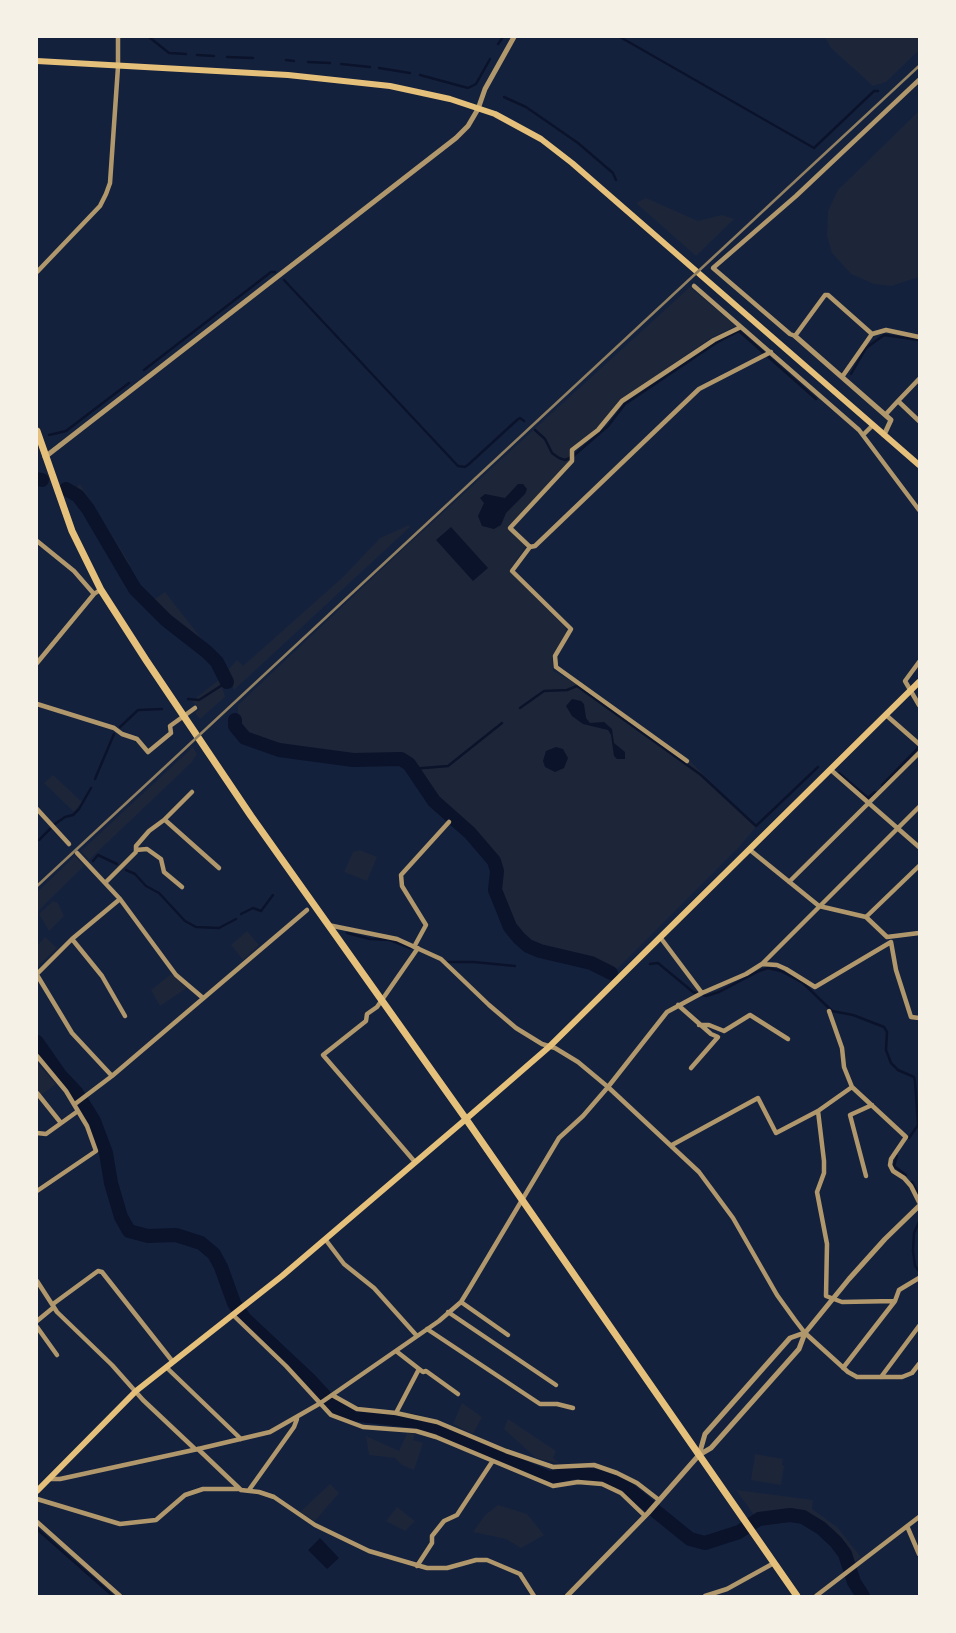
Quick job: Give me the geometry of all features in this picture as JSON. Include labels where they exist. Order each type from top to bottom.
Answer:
[{"type":"highway","points":[[37,437],[97,592],[797,1596]]},
{"type":"main road","points":[[37,61],[288,75],[390,86],[450,99],[495,114],[541,139],[572,163],[919,465]]},
{"type":"main road","points":[[37,1491],[136,1391],[245,1306],[549,1047],[919,682]]},
{"type":"street","points":[[37,272],[100,206],[110,183],[118,37]]},
{"type":"street","points":[[45,457],[456,138],[468,126],[478,109],[485,89],[514,37]]},
{"type":"street","points":[[884,435],[891,420],[886,414],[713,268],[796,196],[919,80]]},
{"type":"street","points":[[694,286],[863,435],[919,510]]},
{"type":"street","points":[[795,336],[825,295],[872,334]]},
{"type":"street","points":[[530,547],[510,528],[572,461],[572,450],[598,430],[622,401],[714,340],[741,327]]},
{"type":"street","points":[[842,377],[872,334],[886,330],[919,337]]},
{"type":"street","points":[[687,761],[556,667],[555,656],[571,629],[512,571],[530,547],[699,389],[771,352]]},
{"type":"street","points":[[886,414],[919,379]]},
{"type":"street","points":[[898,401],[919,421]]},
{"type":"street","points":[[863,435],[873,425]]},
{"type":"street","points":[[37,541],[97,592],[37,663]]},
{"type":"street","points":[[919,662],[905,681],[919,705]]},
{"type":"street","points":[[37,704],[114,728],[137,739],[148,752],[171,733],[170,726],[195,708]]},
{"type":"street","points":[[886,715],[919,744]]},
{"type":"street","points":[[789,882],[919,753]]},
{"type":"street","points":[[831,770],[919,847]]},
{"type":"street","points":[[106,883],[149,831],[192,792]]},
{"type":"street","points":[[48,1479],[60,1479],[197,1450],[270,1432],[298,1418],[427,1329],[460,1302],[559,1138],[608,1087],[667,1012],[762,964],[919,807]]},
{"type":"street","points":[[37,809],[69,844]]},
{"type":"street","points":[[164,820],[219,868]]},
{"type":"street","points":[[415,1162],[323,1055],[366,1021],[367,1014],[377,1006],[416,947],[426,925],[402,886],[401,875],[449,822]]},
{"type":"street","points":[[136,850],[147,849],[161,859],[163,872],[182,887]]},
{"type":"street","points":[[750,850],[819,906],[866,917],[892,940]]},
{"type":"street","points":[[77,853],[120,898],[176,975],[202,998]]},
{"type":"street","points":[[866,917],[919,866]]},
{"type":"street","points":[[112,1076],[72,1033],[37,975],[72,939],[120,898]]},
{"type":"street","points":[[75,1104],[112,1076],[306,909]]},
{"type":"street","points":[[327,924],[389,937],[441,959],[507,1020],[542,1044],[578,1062],[608,1087],[699,1172],[733,1218],[777,1295],[805,1333],[844,1368],[857,1377],[907,1376],[919,1364]]},
{"type":"street","points":[[762,964],[777,965],[816,988],[892,940],[919,933]]},
{"type":"street","points":[[660,937],[702,993]]},
{"type":"street","points":[[72,939],[102,976],[125,1016]]},
{"type":"street","points":[[892,940],[896,970],[911,1017],[919,1018]]},
{"type":"street","points":[[678,1005],[699,1025],[719,1037],[691,1068]]},
{"type":"street","points":[[567,1596],[646,1515],[699,1455],[711,1448],[799,1349],[805,1333],[885,1239],[919,1204],[911,1185],[893,1171],[890,1165],[891,1159],[906,1137],[852,1087],[829,1011]]},
{"type":"street","points":[[699,1025],[709,1025],[724,1031],[750,1015],[788,1039]]},
{"type":"street","points":[[37,1056],[75,1104],[96,1151],[37,1191]]},
{"type":"street","points":[[672,1145],[758,1098],[775,1133],[818,1111],[852,1087]]},
{"type":"street","points":[[37,1093],[61,1123]]},
{"type":"street","points":[[866,1177],[850,1115],[872,1105]]},
{"type":"street","points":[[37,1133],[46,1134],[79,1111]]},
{"type":"street","points":[[818,1111],[824,1173],[817,1192],[817,1202],[827,1244],[826,1296],[842,1302],[895,1301]]},
{"type":"street","points":[[325,1239],[344,1264],[374,1288],[417,1336]]},
{"type":"street","points":[[37,1321],[98,1271],[102,1272],[173,1362]]},
{"type":"street","points":[[844,1368],[895,1301],[900,1290],[919,1278]]},
{"type":"street","points":[[37,1281],[54,1306],[136,1391],[241,1490]]},
{"type":"street","points":[[460,1302],[508,1335]]},
{"type":"street","points":[[448,1312],[556,1385]]},
{"type":"street","points":[[233,1315],[331,1415],[363,1427],[416,1431],[436,1437],[553,1486],[578,1482],[601,1484],[621,1493],[646,1515]]},
{"type":"street","points":[[881,1377],[919,1326]]},
{"type":"street","points":[[37,1327],[57,1355]]},
{"type":"street","points":[[427,1329],[540,1404],[573,1408]]},
{"type":"street","points":[[699,1455],[705,1434],[790,1338],[805,1333]]},
{"type":"street","points":[[396,1351],[458,1394]]},
{"type":"street","points":[[166,1367],[242,1439]]},
{"type":"street","points":[[396,1413],[419,1369]]},
{"type":"street","points":[[331,1396],[357,1409],[396,1413],[454,1427],[506,1451],[554,1467],[594,1465],[617,1472],[637,1483],[659,1501]]},
{"type":"street","points":[[249,1490],[298,1418]]},
{"type":"street","points":[[417,1566],[432,1543],[432,1536],[444,1521],[457,1515],[492,1462]]},
{"type":"street","points":[[37,1499],[120,1524],[156,1520],[185,1495],[203,1489],[249,1490],[274,1497],[315,1525],[369,1551],[417,1566],[447,1568],[476,1560],[487,1560],[520,1574],[534,1596]]},
{"type":"street","points":[[816,1596],[919,1517]]},
{"type":"street","points":[[37,1522],[120,1596]]},
{"type":"street","points":[[907,1527],[919,1554]]},
{"type":"street","points":[[705,1596],[727,1589],[775,1563]]},
{"type":"shaded area","points":[[825,37],[919,37],[919,50],[886,82],[873,86],[831,48]]},
{"type":"shaded area","points":[[919,111],[919,277],[891,286],[874,284],[851,274],[832,253],[827,236],[828,211],[838,190]]},
{"type":"shaded area","points":[[646,198],[698,221],[722,215],[734,219],[696,256],[636,203]]},
{"type":"shaded area","points":[[690,287],[736,326],[711,338],[620,400],[603,423],[570,450],[569,462],[507,528],[526,546],[509,571],[564,625],[567,632],[552,656],[553,671],[586,689],[687,765],[690,761],[756,827],[614,972],[590,959],[536,945],[518,936],[500,893],[501,867],[496,857],[442,805],[409,761],[401,757],[350,757],[287,748],[248,735],[241,729],[238,705],[401,551]]},
{"type":"shaded area","points":[[80,484],[130,564],[126,566],[91,507],[76,488]]},
{"type":"shaded area","points":[[518,484],[523,484],[527,489],[525,494],[506,513],[501,525],[494,529],[482,526],[478,516],[484,503],[480,498],[485,494],[505,498]]},
{"type":"shaded area","points":[[409,525],[410,527],[234,690],[227,671],[237,660],[243,666],[343,577],[380,538]]},
{"type":"shaded area","points":[[451,527],[488,568],[473,581],[436,540]]},
{"type":"shaded area","points":[[165,592],[208,647],[172,621],[152,601]]},
{"type":"shaded area","points":[[220,679],[225,697],[200,719],[195,713],[200,709],[192,701]]},
{"type":"shaded area","points":[[572,699],[584,704],[586,718],[590,723],[604,722],[612,729],[614,743],[625,752],[625,759],[617,759],[614,756],[608,730],[583,724],[572,716],[566,706]]},
{"type":"shaded area","points":[[193,747],[197,754],[192,762],[89,860],[81,851]]},
{"type":"shaded area","points":[[556,747],[563,749],[568,758],[564,768],[555,772],[545,767],[543,761],[546,751]]},
{"type":"shaded area","points":[[53,775],[82,802],[74,812],[44,783]]},
{"type":"shaded area","points":[[360,850],[377,857],[367,881],[344,872],[353,852]]},
{"type":"shaded area","points":[[75,856],[84,866],[37,912],[37,892]]},
{"type":"shaded area","points":[[53,901],[58,903],[64,916],[49,931],[39,914]]},
{"type":"shaded area","points":[[247,931],[259,945],[243,960],[231,945]]},
{"type":"shaded area","points":[[45,937],[57,948],[38,966],[37,946]]},
{"type":"shaded area","points":[[171,974],[187,988],[160,1006],[151,990]]},
{"type":"shaded area","points":[[37,1063],[56,1084],[41,1095],[37,1089]]},
{"type":"shaded area","points":[[462,1403],[482,1417],[473,1434],[453,1424]]},
{"type":"shaded area","points":[[508,1419],[556,1451],[553,1458],[561,1464],[536,1458],[504,1429]]},
{"type":"shaded area","points":[[407,1433],[415,1434],[413,1440],[423,1443],[414,1470],[402,1465],[395,1458],[369,1455],[366,1436],[399,1451]]},
{"type":"shaded area","points":[[755,1454],[783,1459],[781,1485],[751,1480]]},
{"type":"shaded area","points":[[330,1484],[339,1493],[315,1521],[300,1512]]},
{"type":"shaded area","points":[[736,1490],[813,1500],[812,1509],[837,1527],[861,1557],[854,1562],[847,1545],[835,1531],[817,1518],[795,1510],[754,1515]]},
{"type":"shaded area","points":[[498,1505],[527,1514],[544,1535],[521,1548],[506,1539],[473,1532],[485,1515]]},
{"type":"shaded area","points":[[397,1507],[415,1521],[405,1531],[386,1521]]},
{"type":"shaded area","points":[[320,1538],[339,1558],[327,1569],[308,1550]]},
{"type":"waterway","points":[[149,37],[169,53],[186,54]]},
{"type":"waterway","points":[[498,44],[503,37]]},
{"type":"waterway","points":[[620,37],[814,148],[874,91],[878,91]]},
{"type":"waterway","points":[[197,55],[214,56]]},
{"type":"waterway","points":[[227,57],[253,58]]},
{"type":"waterway","points":[[420,75],[468,88],[476,84],[490,59]]},
{"type":"waterway","points":[[286,60],[294,61]]},
{"type":"waterway","points":[[308,62],[330,63]]},
{"type":"waterway","points":[[341,64],[370,67]]},
{"type":"waterway","points":[[379,68],[410,73]]},
{"type":"waterway","points":[[504,97],[526,107],[578,143],[613,173],[616,180]]},
{"type":"waterway","points":[[144,370],[271,272],[275,272]]},
{"type":"waterway","points":[[284,280],[458,466],[465,467],[517,420],[520,418],[524,421]]},
{"type":"waterway","points":[[535,430],[545,439],[552,453],[565,460],[572,457],[608,426],[625,404],[716,343],[739,331],[816,399]]},
{"type":"waterway","points":[[851,374],[866,348],[884,335],[919,340]]},
{"type":"waterway","points":[[49,435],[66,431],[129,383]]},
{"type":"waterway","points":[[37,479],[42,480]]},
{"type":"waterway","points":[[66,489],[78,496],[88,509],[135,589],[166,620],[217,662],[227,682]]},
{"type":"waterway","points":[[188,699],[199,700],[227,682]]},
{"type":"waterway","points":[[520,708],[544,691],[567,690],[577,686],[701,775],[756,826],[818,767]]},
{"type":"waterway","points":[[120,727],[138,710],[162,709]]},
{"type":"waterway","points":[[235,720],[235,726],[245,738],[279,750],[353,760],[401,759],[409,764],[434,801],[470,833],[494,861],[497,871],[495,890],[510,927],[519,938],[540,951],[591,963],[611,973]]},
{"type":"waterway","points":[[411,769],[448,766],[502,723]]},
{"type":"waterway","points":[[95,779],[114,734]]},
{"type":"waterway","points":[[882,785],[919,747]]},
{"type":"waterway","points":[[839,773],[868,798],[875,792]]},
{"type":"waterway","points":[[55,824],[73,815],[91,788]]},
{"type":"waterway","points":[[39,840],[50,829]]},
{"type":"waterway","points":[[93,861],[98,855],[117,864]]},
{"type":"waterway","points":[[126,870],[159,893],[185,921],[196,927],[219,928],[236,919]]},
{"type":"waterway","points":[[241,914],[253,908],[261,911],[273,895]]},
{"type":"waterway","points":[[347,933],[370,939],[390,940],[410,948]]},
{"type":"waterway","points":[[448,962],[515,966]]},
{"type":"waterway","points":[[650,964],[658,963],[693,992],[706,996],[759,971],[768,968],[781,971],[803,983],[832,1011],[853,1015],[884,1027],[887,1032],[886,1050],[891,1063],[898,1070],[914,1077],[915,1081],[918,1125],[909,1138]]},
{"type":"waterway","points":[[37,1042],[60,1075],[76,1092],[94,1121],[106,1153],[121,1217],[129,1231],[148,1236],[176,1235],[201,1243],[214,1254],[234,1303],[244,1318],[335,1407],[350,1414],[414,1421],[549,1478],[576,1472],[607,1478],[627,1488],[690,1539],[705,1543],[739,1532],[759,1519],[790,1515],[803,1517],[821,1528],[836,1542],[845,1554],[854,1582],[863,1596]]},
{"type":"waterway","points":[[897,1156],[894,1166],[906,1175]]},
{"type":"waterway","points":[[912,1182],[919,1195]]},
{"type":"waterway","points":[[919,1222],[914,1233],[913,1251],[915,1266],[919,1271]]},
{"type":"waterway","points":[[37,1529],[113,1596]]},
{"type":"railway","points":[[37,886],[919,66]]}]
